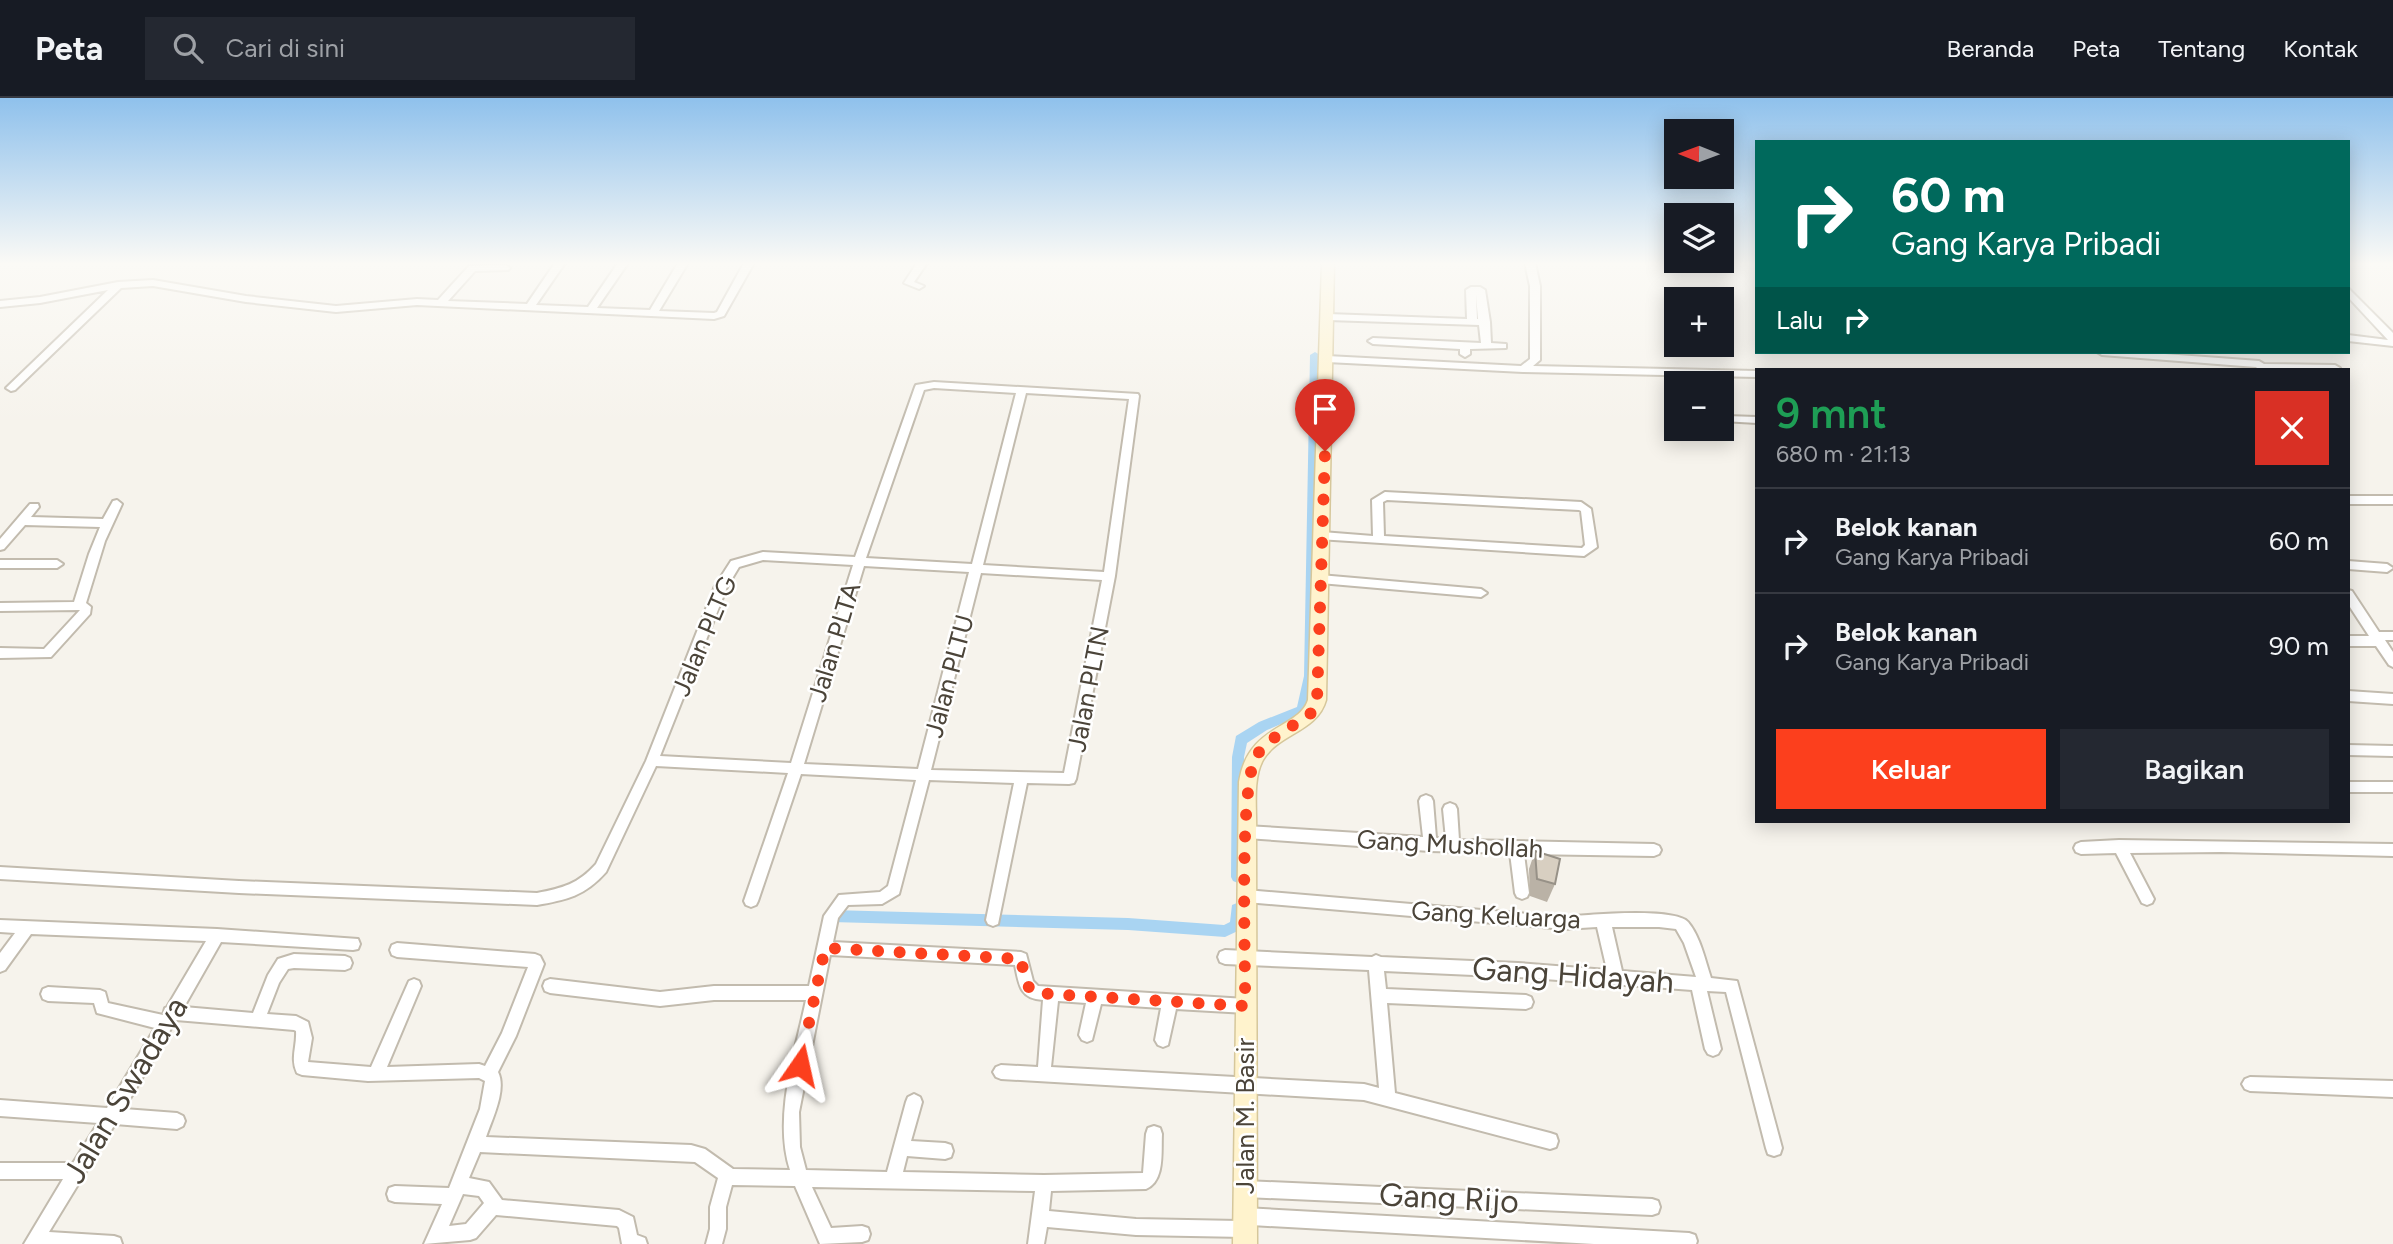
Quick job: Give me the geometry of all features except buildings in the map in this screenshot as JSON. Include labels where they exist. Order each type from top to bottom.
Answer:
[{"type":"main road","name":"Jalan M. Basir","points":[[1245,1230],[1246,832],[1251,767],[1256,756],[1315,707],[1328,317]]},
{"type":"street","points":[[11,387],[85,316]]},
{"type":"street","points":[[1472,316],[1472,322]]},
{"type":"street","points":[[1484,316],[1486,346]]},
{"type":"street","points":[[1523,369],[1535,360],[1535,316]]},
{"type":"street","points":[[2371,316],[2393,341]]},
{"type":"street","points":[[1328,317],[1485,322]]},
{"type":"street","points":[[2350,338],[2393,341]]},
{"type":"street","points":[[1373,341],[1503,346]]},
{"type":"street","points":[[1464,364],[1465,346]]},
{"type":"street","points":[[2178,354],[2261,367],[2335,368]]},
{"type":"street","points":[[1327,359],[1523,369],[1755,374]]},
{"type":"street","name":"Jalan PLTN","points":[[652,761],[1064,781],[1071,778],[1109,576],[1134,396],[922,386]]},
{"type":"street","name":"Jalan PLTA","points":[[751,901],[796,768],[860,559],[922,386]]},
{"type":"street","name":"Jalan PLTU","points":[[825,948],[831,916],[844,899],[882,898],[894,890],[1022,389]]},
{"type":"street","points":[[1734,419],[1755,420]]},
{"type":"street","points":[[1322,536],[1584,552],[1591,547],[1586,509],[1581,506],[1385,496],[1377,500],[1379,539]]},
{"type":"street","points":[[2352,500],[2393,500]]},
{"type":"street","points":[[79,606],[93,555],[117,504]]},
{"type":"street","points":[[0,546],[34,507]]},
{"type":"street","points":[[23,521],[106,523]]},
{"type":"street","name":"Jalan PLTG","points":[[0,873],[239,887],[537,899],[569,893],[592,878],[601,868],[652,761],[730,570],[748,558],[763,556],[860,559],[1109,576]]},
{"type":"street","points":[[0,564],[58,564]]},
{"type":"street","points":[[2350,565],[2387,568]]},
{"type":"street","points":[[1320,579],[1481,593]]},
{"type":"street","points":[[0,607],[86,608],[48,653],[0,653]]},
{"type":"street","points":[[2355,612],[2393,662]]},
{"type":"street","points":[[2350,641],[2393,636]]},
{"type":"street","points":[[2350,696],[2393,699]]},
{"type":"street","points":[[2350,750],[2393,751]]},
{"type":"street","points":[[993,920],[1022,778]]},
{"type":"street","points":[[2350,787],[2393,787]]},
{"type":"street","points":[[1426,801],[1430,845]]},
{"type":"street","points":[[1450,809],[1453,845]]},
{"type":"street","name":"Gang Mushollah","points":[[1246,832],[1430,845],[1654,850]]},
{"type":"street","points":[[2119,846],[2147,898]]},
{"type":"street","points":[[2081,848],[2119,846],[2393,850]]},
{"type":"street","points":[[1516,848],[1522,893]]},
{"type":"street","name":"Gang Keluarga","points":[[1246,896],[1564,923],[1603,920],[1680,924],[1686,931],[1702,984]]},
{"type":"street","points":[[1603,920],[1616,978]]},
{"type":"street","points":[[0,926],[353,944]]},
{"type":"street","points":[[0,965],[28,927]]},
{"type":"street","name":"Jalan Swadaya","points":[[34,1242],[108,1117],[137,1074],[217,935]]},
{"type":"street","points":[[862,1234],[828,1241],[801,1179],[791,1148],[789,1126],[825,948],[1021,959],[1029,990],[1034,993],[1245,1006]]},
{"type":"street","points":[[397,950],[535,961],[537,964],[513,1024],[489,1074]]},
{"type":"street","name":"Gang Hidayah","points":[[1226,957],[1376,962],[1734,988],[1774,1148]]},
{"type":"street","points":[[258,1018],[273,980],[283,964],[294,961],[345,963]]},
{"type":"street","points":[[1376,962],[1388,1097]]},
{"type":"street","points":[[1702,984],[1713,1049]]},
{"type":"street","points":[[376,1074],[414,986]]},
{"type":"street","points":[[550,986],[660,999],[714,993],[814,993]]},
{"type":"street","points":[[1045,1063],[1051,993]]},
{"type":"street","points":[[47,994],[100,997],[102,1008],[105,1009],[168,1018],[258,1018],[296,1023],[303,1027],[306,1036],[300,1061],[302,1068],[328,1073],[479,1071],[489,1074],[493,1077],[494,1087],[456,1191],[434,1240]]},
{"type":"street","points":[[1087,1035],[1095,996]]},
{"type":"street","points":[[1380,996],[1526,1002]]},
{"type":"street","points":[[1163,1040],[1170,1001]]},
{"type":"street","points":[[1001,1072],[1330,1089],[1388,1097],[1550,1141]]},
{"type":"street","points":[[2250,1084],[2393,1089]]},
{"type":"street","points":[[893,1178],[914,1102]]},
{"type":"street","points":[[0,1108],[177,1121]]},
{"type":"street","points":[[474,1144],[691,1153],[699,1155],[727,1175],[801,1179],[1146,1181],[1152,1176],[1154,1134]]},
{"type":"street","points":[[902,1147],[944,1151]]},
{"type":"street","points":[[0,1171],[76,1171]]},
{"type":"street","points":[[714,1244],[718,1229],[718,1208],[727,1175]]},
{"type":"street","points":[[1036,1244],[1044,1182]]},
{"type":"street","points":[[395,1194],[483,1188],[494,1205],[510,1210],[619,1217],[627,1223],[629,1240],[639,1244]]},
{"type":"street","name":"Gang Rijo","points":[[1245,1189],[1652,1207]]},
{"type":"street","points":[[434,1240],[470,1232],[494,1205]]},
{"type":"street","points":[[1039,1218],[1136,1227],[1689,1241]]},
{"type":"street","points":[[34,1242],[114,1244]]},
{"type":"waterway","points":[[1238,877],[1238,757],[1241,740],[1263,726],[1303,710],[1310,676],[1315,355]]},
{"type":"waterway","points":[[831,916],[1128,924],[1225,931],[1237,925],[1237,909]]},
{"type":"route","points":[[800,1065],[825,948],[1021,959],[1026,984],[1034,993],[1245,1006],[1246,832],[1251,767],[1262,748],[1308,716],[1317,701],[1325,451]]}]
